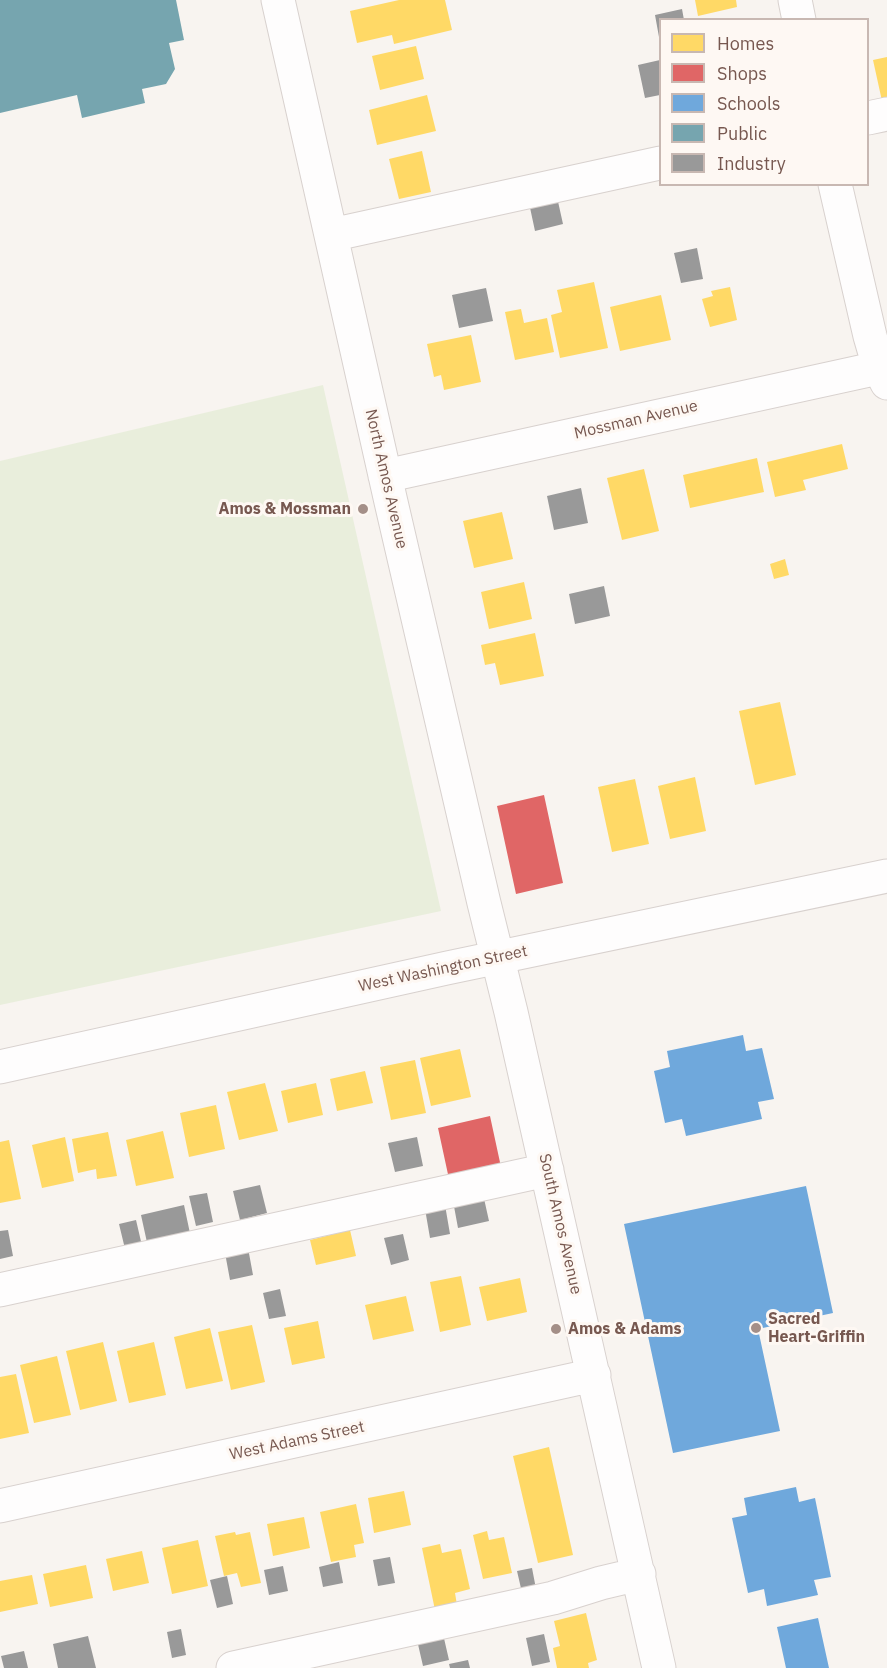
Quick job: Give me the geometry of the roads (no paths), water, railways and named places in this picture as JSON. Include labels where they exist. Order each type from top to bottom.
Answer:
[{"type":"street","name":"North Amos Avenue","points":[[278,0],[385,476],[497,957]]},
{"type":"street","points":[[795,0],[799,18]]},
{"type":"street","points":[[869,118],[887,114]]},
{"type":"street","points":[[331,235],[659,163]]},
{"type":"street","points":[[835,186],[870,336],[884,372]]},
{"type":"street","name":"Mossman Avenue","points":[[385,476],[884,372]]},
{"type":"street","name":"West Washington Street","points":[[0,1067],[497,957],[887,876]]},
{"type":"street","name":"South Amos Avenue","points":[[497,957],[659,1668]]},
{"type":"street","points":[[0,1290],[547,1170]]},
{"type":"street","name":"West Adams Street","points":[[0,1506],[594,1375]]},
{"type":"street","points":[[233,1668],[553,1598],[639,1574]]},
{"type":"place","name":"Amos & Mossman","points":[[363,509]]},
{"type":"place","name":"Sacred Heart-Griffin","points":[[756,1328]]},
{"type":"place","name":"Amos & Adams","points":[[556,1329]]}]
